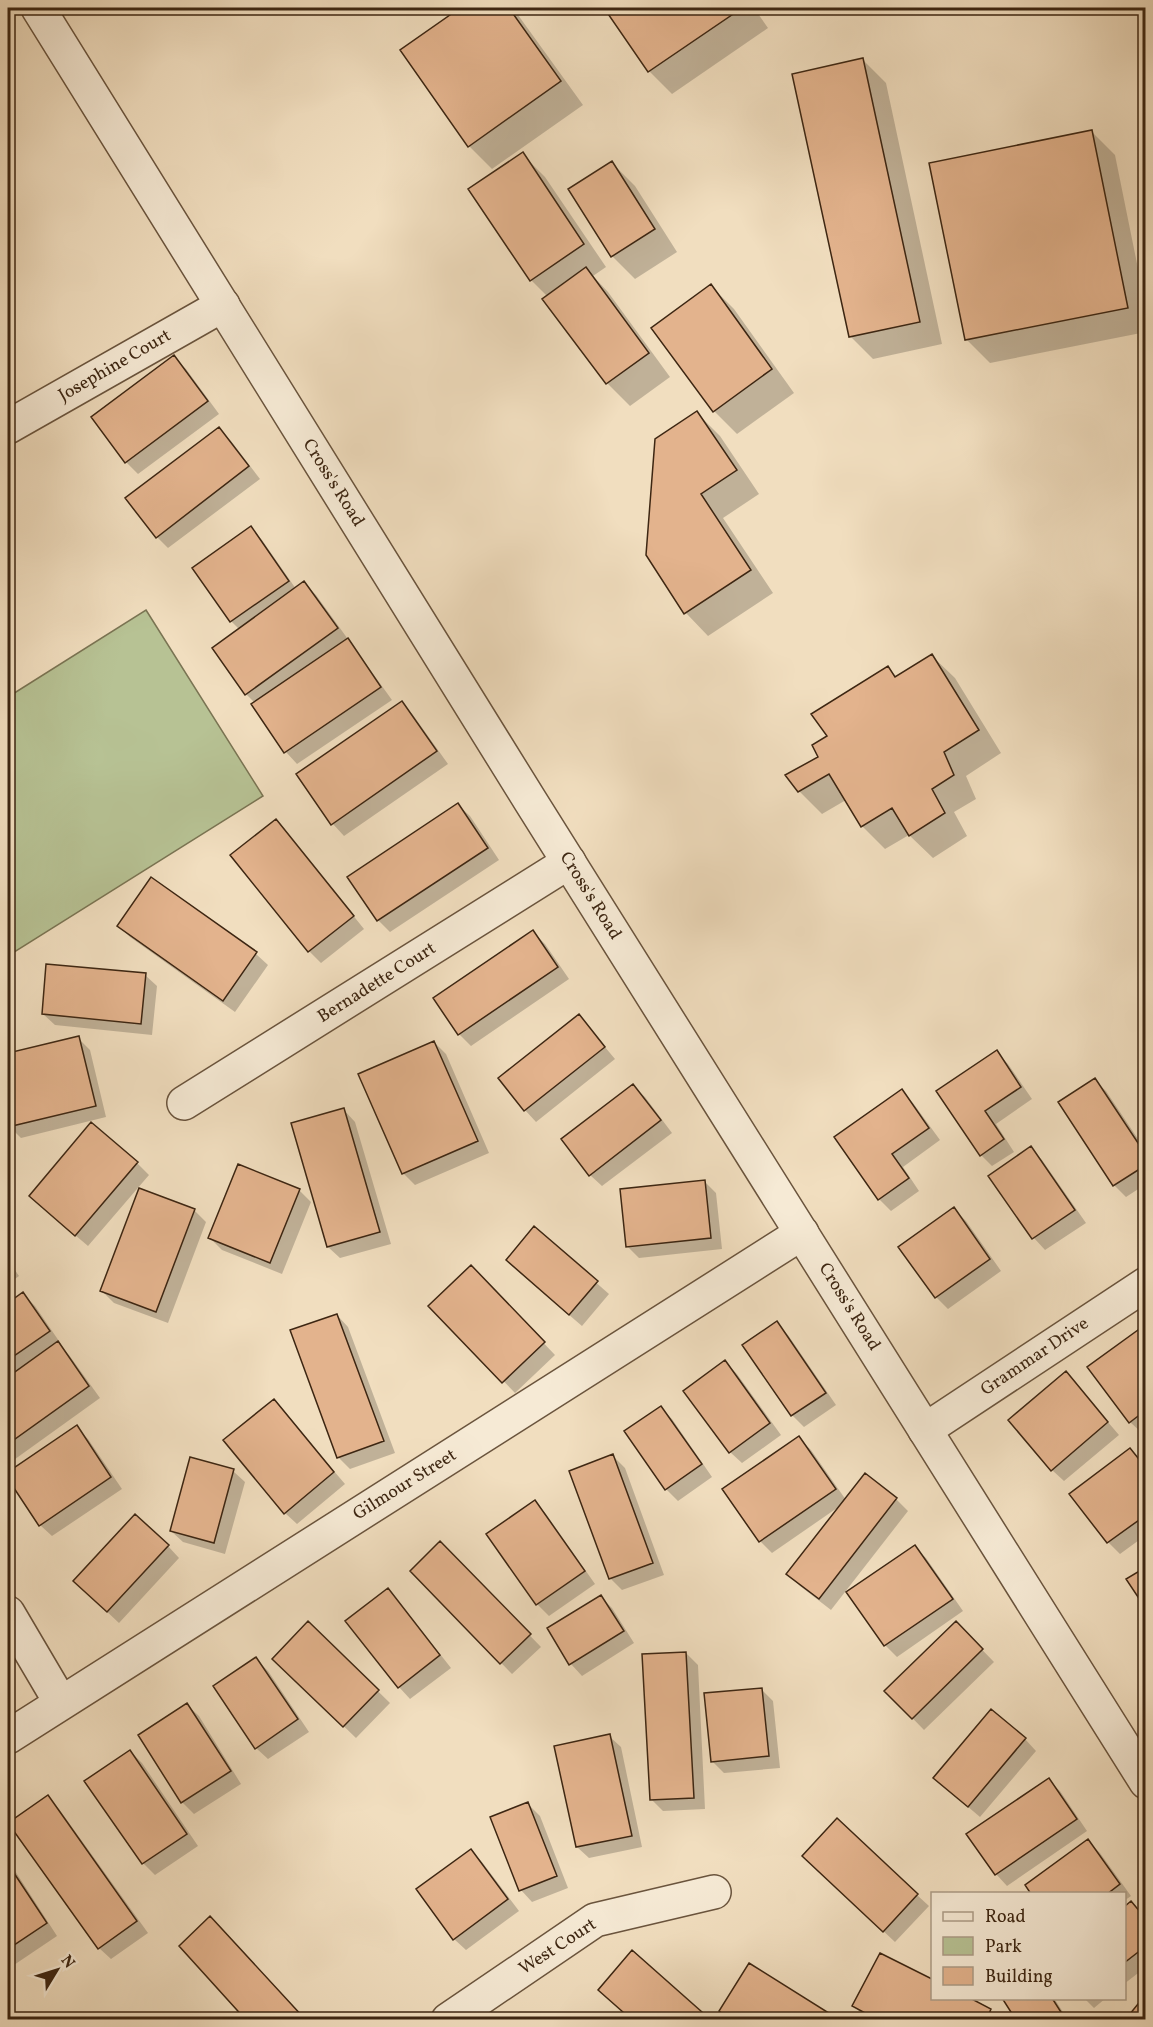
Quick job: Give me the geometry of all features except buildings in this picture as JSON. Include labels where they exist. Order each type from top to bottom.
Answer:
[{"type":"street","name":"Cross's Road","points":[[38,8],[569,862],[1146,1782]]},
{"type":"street","name":"Josephine Court","points":[[8,427],[223,305]]},
{"type":"street","name":"Bernadette Court","points":[[184,1103],[569,862]]},
{"type":"street","name":"Gilmour Street","points":[[8,1737],[802,1233]]},
{"type":"street","name":"Grammar Drive","points":[[925,1430],[1146,1284]]},
{"type":"street","points":[[8,1614],[62,1703]]},
{"type":"street","name":"West Court","points":[[448,2019],[595,1920],[714,1892]]},
{"type":"green space","points":[[146,610],[263,796],[8,956],[8,697]]}]
